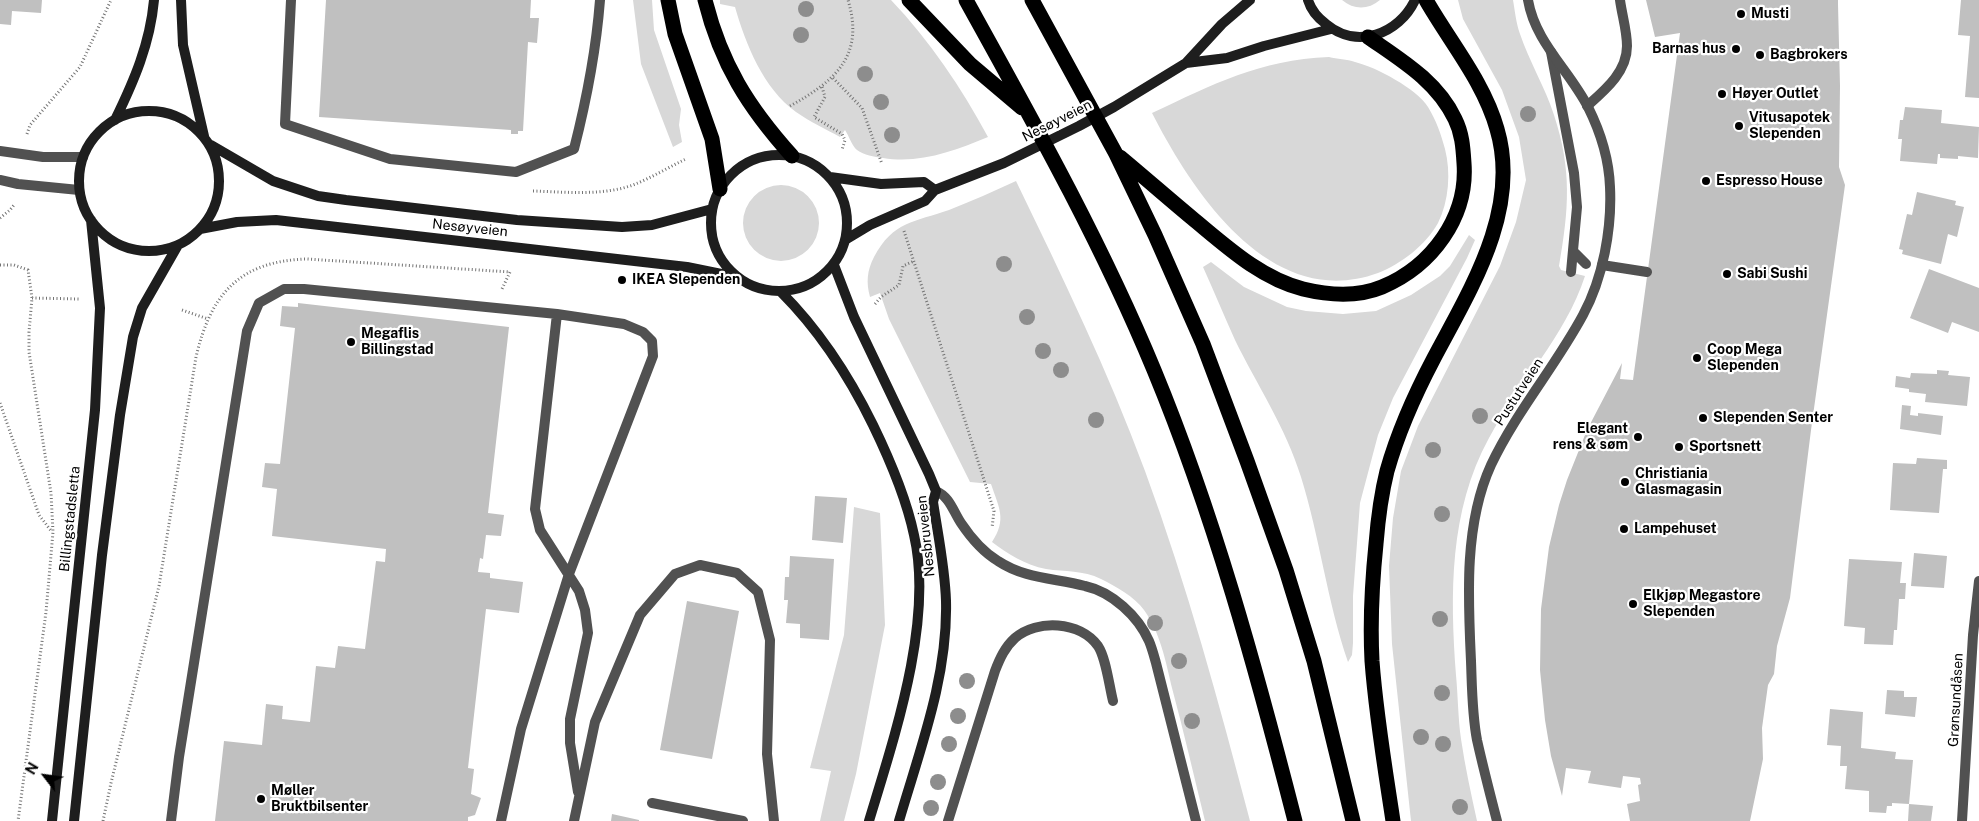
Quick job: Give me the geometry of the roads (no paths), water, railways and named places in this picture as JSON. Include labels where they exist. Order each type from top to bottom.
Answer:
[{"type":"highway","points":[[668,0],[674,34],[712,138],[720,189]]},
{"type":"highway","points":[[705,0],[718,44],[729,69],[767,128],[792,156]]},
{"type":"highway","points":[[909,0],[970,64],[1030,114]]},
{"type":"highway","points":[[966,0],[1075,198],[1158,379],[1196,481],[1238,610],[1260,684],[1295,821]]},
{"type":"highway","points":[[1032,0],[1116,154],[1156,235],[1203,344],[1286,570],[1314,661],[1353,821]]},
{"type":"highway","points":[[1393,821],[1372,661],[1372,610],[1379,514],[1387,472],[1405,420],[1485,256],[1498,211],[1503,170],[1497,130],[1487,105],[1472,74],[1426,0]]},
{"type":"highway","points":[[1116,154],[1226,246],[1251,264],[1278,279],[1302,289],[1329,294],[1353,293],[1381,287],[1425,260],[1443,239],[1455,216],[1463,194],[1465,170],[1463,140],[1456,119],[1442,96],[1415,70],[1368,37]]},
{"type":"street","points":[[115,120],[141,63],[149,37],[154,0]]},
{"type":"street","points":[[181,0],[183,45],[204,137]]},
{"type":"street","points":[[291,0],[285,124],[390,159],[516,172],[574,149],[596,47],[600,0]]},
{"type":"street","name":"Nesøyveien","points":[[845,240],[870,225],[925,201],[935,190],[1004,163],[1114,107],[1186,64],[1222,24],[1250,0]]},
{"type":"street","points":[[1308,0],[1319,19],[1332,29],[1355,37],[1368,37],[1383,33],[1396,26],[1407,15],[1415,0]]},
{"type":"street","name":"Pustutveien","points":[[1497,821],[1477,738],[1472,684],[1468,586],[1472,543],[1480,498],[1490,468],[1507,435],[1561,353],[1584,314],[1602,265],[1608,229],[1610,187],[1605,155],[1598,130],[1587,106],[1535,26],[1528,0]]},
{"type":"street","points":[[1587,106],[1605,91],[1624,64],[1627,47],[1620,0]]},
{"type":"street","name":"Nesøyveien","points":[[1186,64],[1227,58],[1290,39],[1332,29]]},
{"type":"street","points":[[1551,52],[1574,173],[1577,207],[1571,272]]},
{"type":"street","points":[[153,111],[172,115],[190,124],[204,137],[211,145],[218,169],[219,186],[216,202],[210,216],[200,230],[178,245],[162,250],[146,251],[130,249],[101,233],[83,206],[79,190],[83,157],[91,142],[101,130],[115,120],[133,113],[153,111]]},
{"type":"street","name":"Nesøyveien","points":[[211,145],[273,181],[318,196],[346,200],[517,220],[622,227],[652,225],[712,210]]},
{"type":"street","points":[[0,151],[43,158],[83,157]]},
{"type":"street","points":[[771,156],[792,156],[812,163],[830,177],[839,191],[845,207],[848,224],[845,240],[834,265],[821,277],[802,288],[781,292],[757,288],[736,277],[721,259],[712,237],[712,210],[720,189],[733,173],[750,161],[771,156]]},
{"type":"street","points":[[830,177],[881,184],[924,182],[935,190]]},
{"type":"street","points":[[0,180],[18,184],[79,190]]},
{"type":"street","name":"Billingstadsletta","points":[[52,821],[99,356],[100,308],[91,220]]},
{"type":"street","name":"Nesøyveien","points":[[200,230],[237,222],[276,220],[687,267],[736,277]]},
{"type":"street","points":[[74,821],[102,555],[120,415],[133,336],[142,308],[178,245]]},
{"type":"street","points":[[1573,251],[1586,264]]},
{"type":"street","name":"Nesbruveien","points":[[834,265],[854,317],[910,432],[936,491],[934,502],[945,578],[946,602],[943,652],[936,692],[899,821]]},
{"type":"street","points":[[1602,265],[1647,272]]},
{"type":"street","points":[[171,821],[247,331],[259,303],[284,289],[304,289],[557,314],[624,324],[643,332],[652,341],[653,356],[569,574],[521,729],[501,821]]},
{"type":"street","name":"Nesbruveien","points":[[781,292],[806,317],[852,384],[891,464],[902,492],[915,536],[918,587],[916,636],[898,718],[868,821]]},
{"type":"street","points":[[557,314],[535,510],[540,530],[579,591],[585,610],[588,633],[570,720],[570,743],[578,798]]},
{"type":"street","points":[[936,491],[945,495],[970,536],[997,561],[1028,575],[1086,586],[1100,592],[1116,601],[1140,625],[1150,642],[1156,663],[1196,821]]},
{"type":"street","points":[[574,821],[595,722],[640,615],[675,574],[700,565],[737,574],[758,592],[770,640],[767,754],[774,821]]},
{"type":"street","name":"Grønsundåsen","points":[[1962,821],[1979,581]]},
{"type":"street","points":[[948,821],[995,671],[1001,655],[1015,638],[1034,628],[1050,626],[1065,626],[1085,633],[1098,646],[1102,655],[1113,701]]},
{"type":"street","points":[[652,803],[743,821]]},
{"type":"place","name":"Musti","points":[[1741,14]]},
{"type":"place","name":"Barnas hus","points":[[1736,49]]},
{"type":"place","name":"Bagbrokers","points":[[1760,55]]},
{"type":"place","name":"Høyer Outlet","points":[[1722,94]]},
{"type":"place","name":"Vitusapotek Slependen","points":[[1739,126]]},
{"type":"place","name":"Espresso House","points":[[1706,181]]},
{"type":"place","name":"Sabi Sushi","points":[[1727,274]]},
{"type":"place","name":"IKEA Slependen","points":[[622,280]]},
{"type":"place","name":"Megaflis Billingstad","points":[[351,342]]},
{"type":"place","name":"Coop Mega Slependen","points":[[1697,358]]},
{"type":"place","name":"Slependen Senter","points":[[1703,418]]},
{"type":"place","name":"Elegant rens & søm","points":[[1638,437]]},
{"type":"place","name":"Sportsnett","points":[[1679,447]]},
{"type":"place","name":"Christiania Glasmagasin","points":[[1625,482]]},
{"type":"place","name":"Lampehuset","points":[[1624,529]]},
{"type":"place","name":"Elkjøp Megastore Slependen","points":[[1633,604]]},
{"type":"place","name":"Møller Bruktbilsenter","points":[[261,799]]}]
